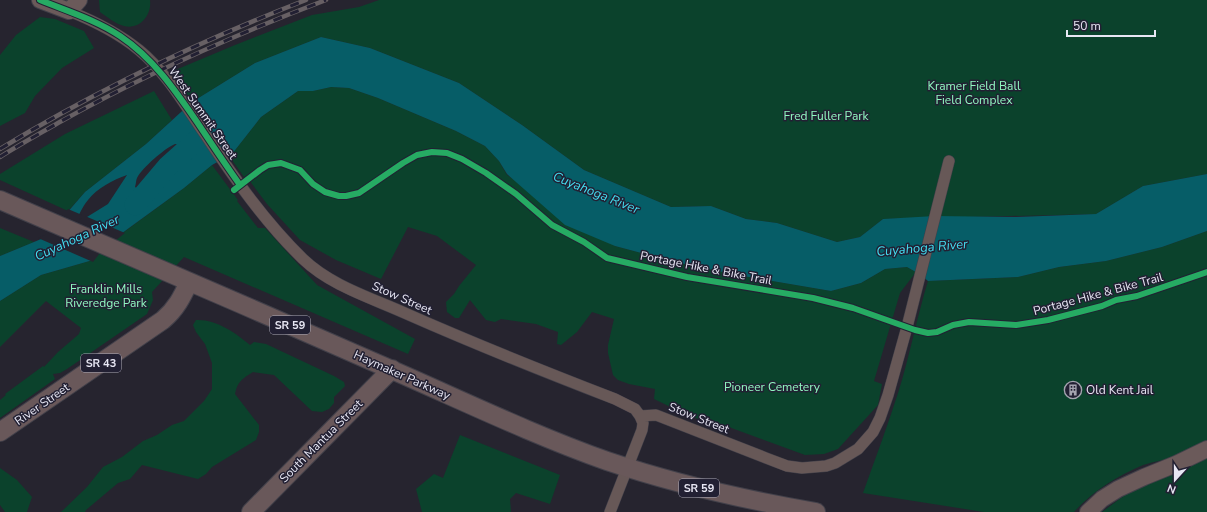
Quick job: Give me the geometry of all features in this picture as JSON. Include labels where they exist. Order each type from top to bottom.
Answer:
[{"type":"main road","name":"Haymaker Parkway","points":[[0,200],[499,418],[573,448],[628,467],[713,491],[816,512]]},
{"type":"main road","name":"River Street","points":[[0,432],[163,320],[175,309],[189,282]]},
{"type":"main road","name":"South Mantua Street","points":[[251,512],[392,370]]},
{"type":"street","name":"West Summit Street","points":[[40,0],[74,6],[140,50],[163,75],[184,103],[240,185]]},
{"type":"street","name":"Stow Street","points":[[240,185],[268,221],[303,259],[320,273],[361,294],[483,347],[615,399],[635,409],[640,416],[656,415],[787,466],[816,468],[835,463],[858,449],[873,432],[880,418],[888,396],[914,302],[949,161]]},
{"type":"street","points":[[610,512],[642,430],[643,424],[640,416]]},
{"type":"street","points":[[1088,512],[1102,499],[1118,489],[1135,480],[1176,464],[1207,449]]},
{"type":"green space","points":[[99,0],[150,0],[150,6],[144,20],[135,26],[130,27],[118,24],[100,12]]},
{"type":"green space","name":"Fred Fuller Park","points":[[379,0],[1207,0],[1207,174],[1143,186],[1096,214],[883,219],[860,237],[837,242],[777,223],[746,219],[711,206],[671,207],[584,170],[522,125],[459,83],[370,48],[321,37],[255,63],[192,102],[173,71],[312,15],[359,7]]},
{"type":"green space","points":[[40,17],[55,19],[84,31],[94,48],[62,68],[35,96],[25,113],[0,126],[0,55],[16,35]]},
{"type":"green space","name":"Pioneer Cemetery","points":[[331,87],[349,88],[378,98],[456,131],[485,146],[499,161],[507,175],[615,246],[675,262],[737,275],[831,291],[861,283],[885,269],[907,267],[916,272],[900,293],[874,381],[882,384],[878,405],[838,449],[824,454],[805,455],[707,419],[707,422],[685,414],[654,399],[655,389],[629,384],[618,380],[613,375],[608,353],[608,345],[614,319],[592,312],[577,332],[561,345],[557,344],[558,332],[536,324],[501,319],[495,322],[486,320],[470,300],[459,318],[455,318],[447,312],[446,302],[476,265],[437,236],[408,227],[381,279],[336,260],[300,240],[267,204],[246,176],[244,177],[232,160],[235,158],[232,154],[261,117],[298,91],[313,91]]},
{"type":"green space","points":[[154,91],[172,120],[146,144],[85,192],[68,211],[0,180],[0,174],[65,134]]},
{"type":"green space","name":"Franklin Mills Riveredge Park","points":[[212,165],[258,228],[265,228],[317,285],[415,339],[408,354],[184,257],[152,292],[153,300],[147,314],[67,369],[60,373],[53,374],[55,379],[0,418],[0,400],[6,395],[5,394],[43,366],[44,367],[58,352],[79,334],[81,328],[46,301],[0,347],[0,301],[41,275],[93,260],[98,251],[184,188]]},
{"type":"green space","points":[[0,228],[34,242],[0,256]]},
{"type":"green space","points":[[1207,231],[1207,442],[1185,454],[1143,465],[1124,474],[1089,497],[1074,512],[984,512],[863,493],[899,390],[928,281],[1018,277],[1059,267],[1106,261],[1162,247]]},
{"type":"green space","points":[[196,320],[203,320],[218,324],[250,345],[254,342],[266,344],[334,376],[344,382],[345,386],[334,397],[334,403],[329,409],[322,412],[312,411],[274,375],[253,372],[241,381],[237,386],[235,394],[259,425],[259,432],[256,440],[212,467],[206,474],[198,479],[142,465],[130,479],[118,483],[85,512],[61,512],[87,487],[103,467],[122,457],[143,441],[157,435],[172,425],[184,421],[204,401],[212,389],[212,363],[205,344],[196,332],[193,325]]},
{"type":"green space","points":[[460,435],[560,475],[550,504],[516,493],[510,499],[511,512],[422,512],[416,489],[434,474],[443,478]]},
{"type":"green space","points":[[1207,457],[1207,512],[1102,512],[1133,489]]},
{"type":"green space","points":[[0,468],[17,480],[32,497],[27,512],[5,512],[0,505]]},
{"type":"water","points":[[321,37],[370,48],[459,83],[522,125],[584,170],[671,207],[711,206],[746,219],[777,223],[837,242],[860,237],[883,219],[935,216],[1016,217],[1096,214],[1143,186],[1207,174],[1207,231],[1162,247],[1106,261],[1059,267],[1018,277],[928,281],[907,267],[885,269],[861,283],[831,291],[737,275],[675,262],[615,246],[565,225],[507,174],[499,161],[485,146],[456,131],[378,98],[349,88],[331,87],[313,91],[298,91],[261,117],[232,154],[212,165],[184,188],[98,251],[93,260],[41,275],[0,301],[0,256],[46,237],[85,192],[146,144],[192,102],[255,63]],"holes":[[[175,144],[184,145],[169,168],[157,182],[140,190],[135,187],[137,178],[144,169],[160,154]],[[127,175],[108,204],[74,225],[84,206],[96,192],[116,179]]]},
{"type":"pier","points":[[68,209],[82,215],[79,220],[85,216],[125,233],[100,253],[93,262],[38,238],[45,235]]},
{"type":"waterway","name":"Cuyahoga River","points":[[135,205],[168,166],[196,141]]},
{"type":"railway","points":[[0,149],[111,87],[150,68],[227,32],[306,0]]},
{"type":"railway","points":[[0,157],[90,105],[156,72],[257,27],[326,0]]},
{"type":"cycle path","points":[[40,0],[81,16],[111,30],[143,54],[163,75],[240,185]]},
{"type":"cycle path","name":"Portage Hike & Bike Trail","points":[[234,190],[268,165],[281,163],[300,170],[313,184],[325,192],[339,196],[346,196],[359,193],[417,155],[432,152],[447,153],[462,159],[486,173],[516,194],[552,225],[584,242],[607,258],[687,277],[813,298],[853,308],[915,330],[928,333],[937,332],[953,325],[969,322],[1016,325],[1048,320],[1102,306],[1116,300],[1137,296],[1207,272]]},
{"type":"place","name":"Old Kent Jail","points":[[1073,390]]},
{"type":"park label","name":"Kramer Field Ball Field Complex","points":[[974,93]]}]
